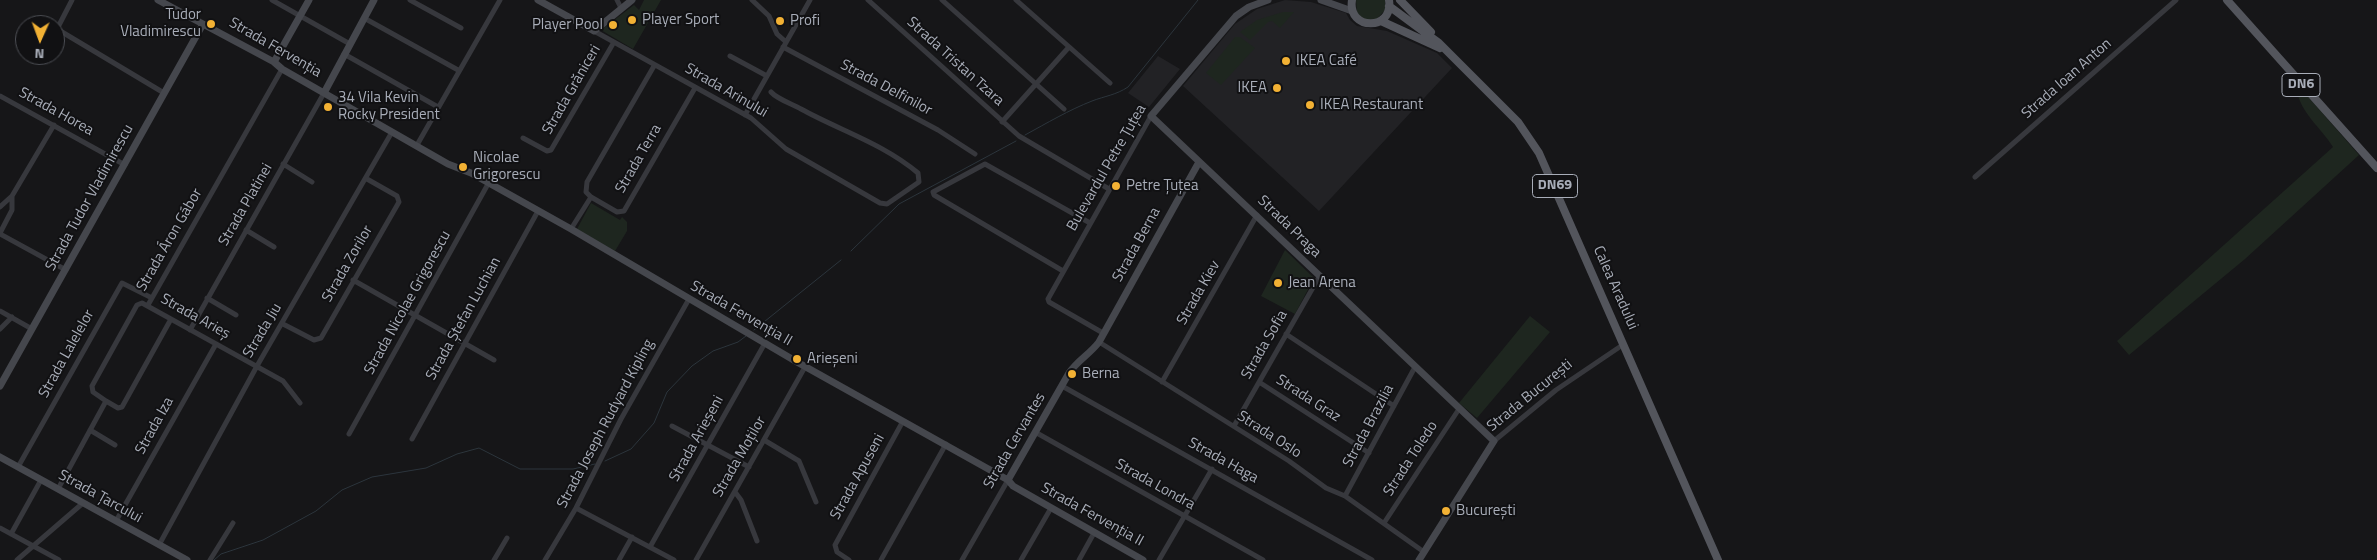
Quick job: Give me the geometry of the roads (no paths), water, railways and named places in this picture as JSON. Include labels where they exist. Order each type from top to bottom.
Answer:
[{"type":"main road","points":[[1352,0],[1352,11]]},
{"type":"main road","name":"DN69","points":[[1400,0],[1441,41],[1448,53]]},
{"type":"main road","name":"DN6","points":[[2227,0],[2377,168]]},
{"type":"main road","name":"DN69","points":[[1352,11],[1362,23],[1370,24],[1381,21],[1387,15],[1389,3]]},
{"type":"main road","name":"Calea Aradului","points":[[1389,3],[1430,35],[1507,110],[1539,153],[1718,560]]},
{"type":"main road","name":"Calea Aradului","points":[[1381,21],[1420,37],[1448,53]]},
{"type":"street","points":[[72,0],[57,29],[164,93]]},
{"type":"street","name":"Strada Fervenția","points":[[158,0],[274,62],[282,69],[324,93]]},
{"type":"street","points":[[272,0],[299,17],[350,44]]},
{"type":"street","points":[[274,62],[309,0]]},
{"type":"street","points":[[324,93],[374,0]]},
{"type":"street","points":[[410,0],[461,28]]},
{"type":"street","points":[[416,145],[500,0]]},
{"type":"street","name":"Strada Arinului","points":[[538,0],[551,3],[654,66],[745,115],[760,124],[777,143],[786,149],[882,204],[887,204],[920,180],[918,173],[909,166],[761,86]]},
{"type":"street","points":[[617,0],[621,8]]},
{"type":"street","points":[[594,31],[632,0]]},
{"type":"street","points":[[752,0],[768,16],[784,44]]},
{"type":"street","points":[[745,115],[810,0]]},
{"type":"street","name":"Strada Tristan Tzara","points":[[868,0],[1002,122],[1022,137],[1109,189]]},
{"type":"street","points":[[942,0],[1064,109]]},
{"type":"street","points":[[1016,0],[1110,83]]},
{"type":"street","name":"Bulevardul Petre Țuțea","points":[[1103,334],[1048,300],[1151,116],[1236,16],[1249,7],[1268,0]]},
{"type":"street","points":[[1321,0],[1352,11]]},
{"type":"street","name":"Strada Ioan Anton","points":[[1975,177],[2176,0]]},
{"type":"street","points":[[364,18],[458,70]]},
{"type":"street","name":"Strada Tudor Vladimirescu","points":[[0,386],[204,24]]},
{"type":"street","name":"Strada Grăniceri","points":[[523,138],[546,151],[551,150],[614,42]]},
{"type":"street","name":"Strada Delfinilor","points":[[784,44],[938,130],[975,154]]},
{"type":"street","points":[[1002,122],[1069,48]]},
{"type":"street","points":[[344,54],[438,106]]},
{"type":"street","points":[[730,56],[767,76]]},
{"type":"street","points":[[571,229],[591,197],[586,192],[587,182],[654,66]]},
{"type":"street","name":"Strada Áron Gábor","points":[[106,401],[93,392],[92,386],[137,305],[142,303],[148,305],[282,69]]},
{"type":"street","name":"Strada Terra","points":[[591,197],[617,212],[624,211],[695,88]]},
{"type":"street","name":"Strada Fervenția II","points":[[324,93],[571,229],[806,367],[946,444],[1008,480],[1013,486],[1143,560]]},
{"type":"street","name":"Strada Platinei","points":[[190,330],[324,93]]},
{"type":"street","name":"Strada Horea","points":[[0,96],[125,165]]},
{"type":"street","name":"Strada Praga","points":[[1151,116],[1494,441]]},
{"type":"street","points":[[0,207],[12,196],[54,125]]},
{"type":"street","name":"Strada Jiu","points":[[159,545],[257,366],[367,179],[392,132]]},
{"type":"street","name":"Strada Berna","points":[[1099,342],[1199,162]]},
{"type":"street","points":[[283,164],[312,182]]},
{"type":"street","points":[[1063,271],[934,196],[933,192],[982,164],[1090,223]]},
{"type":"street","name":"Strada Zorilor","points":[[283,324],[318,340],[399,202],[397,196],[367,179]]},
{"type":"street","name":"Strada Nicolae Grigorescu","points":[[349,434],[488,184]]},
{"type":"street","points":[[12,196],[12,210],[0,233],[66,270]]},
{"type":"street","name":"Strada Ștefan Luchian","points":[[412,439],[538,211]]},
{"type":"street","name":"Strada Kiev","points":[[1162,382],[1257,215]]},
{"type":"street","points":[[246,230],[274,247]]},
{"type":"street","name":"Strada Sofia","points":[[1234,426],[1319,277]]},
{"type":"street","points":[[353,280],[494,360]]},
{"type":"street","name":"Strada Lalelelor","points":[[18,467],[122,283],[152,298]]},
{"type":"street","points":[[207,298],[236,315]]},
{"type":"street","name":"Strada Joseph Rudyard Kipling","points":[[545,560],[576,508],[621,419],[689,299]]},
{"type":"street","name":"Strada Arieș","points":[[148,305],[284,381],[300,403]]},
{"type":"street","points":[[0,311],[32,329]]},
{"type":"street","points":[[0,329],[12,318]]},
{"type":"street","points":[[58,489],[106,401],[118,408],[122,407],[171,319]]},
{"type":"street","points":[[1286,334],[1394,406]]},
{"type":"street","name":"Strada Oslo","points":[[1099,342],[1289,461],[1326,488],[1345,496],[1424,552]]},
{"type":"street","name":"Strada Cervantes","points":[[962,560],[1062,386],[1079,359],[1091,352],[1099,342]]},
{"type":"street","name":"Strada Arieșeni","points":[[650,547],[765,343]]},
{"type":"street","name":"Strada Iza","points":[[116,521],[216,344]]},
{"type":"street","name":"Strada București","points":[[1419,560],[1494,441],[1556,390],[1624,344]]},
{"type":"street","name":"Strada Moților","points":[[696,560],[806,367]]},
{"type":"street","name":"Strada Brazilia","points":[[1345,496],[1415,368]]},
{"type":"street","name":"Strada Graz","points":[[1258,382],[1369,453]]},
{"type":"street","name":"Strada Haga","points":[[1062,386],[1372,560]]},
{"type":"street","name":"Strada Toledo","points":[[1384,523],[1459,409]]},
{"type":"street","name":"Strada Apuseni","points":[[849,560],[837,552],[835,545],[903,421]]},
{"type":"street","points":[[672,426],[749,467]]},
{"type":"street","points":[[90,430],[115,445]]},
{"type":"street","name":"Strada Londra","points":[[1035,432],[1263,560]]},
{"type":"street","points":[[764,440],[798,461],[816,502]]},
{"type":"street","points":[[881,560],[946,444]]},
{"type":"street","name":"Strada Țarcului","points":[[1,459],[187,560]]},
{"type":"street","points":[[1159,560],[1212,469]]},
{"type":"street","points":[[11,534],[41,480]]},
{"type":"street","points":[[735,492],[741,500],[756,541]]},
{"type":"street","points":[[17,560],[83,503]]},
{"type":"street","points":[[576,508],[674,560]]},
{"type":"street","points":[[1020,560],[1051,508]]},
{"type":"street","points":[[210,560],[233,523]]},
{"type":"street","points":[[0,528],[59,560]]},
{"type":"street","points":[[1079,560],[1094,533]]},
{"type":"street","points":[[619,560],[632,537]]},
{"type":"street","points":[[494,560],[507,538]]},
{"type":"waterway","points":[[1025,135],[1075,108],[1115,94],[1128,87],[1198,0]]},
{"type":"waterway","points":[[851,251],[899,204],[1016,141]]},
{"type":"waterway","points":[[754,330],[841,260]]},
{"type":"waterway","points":[[605,461],[631,449],[654,423],[667,392],[692,366],[713,351],[738,342],[746,336]]},
{"type":"waterway","points":[[214,560],[221,554],[263,540],[316,511],[342,490],[372,477],[426,468],[457,454],[479,448],[520,469],[573,469],[595,464]]},
{"type":"place","name":"Player Sport","points":[[632,20]]},
{"type":"place","name":"Profi","points":[[780,21]]},
{"type":"place","name":"Tudor Vladimirescu","points":[[211,24]]},
{"type":"place","name":"Player Pool","points":[[613,25]]},
{"type":"place","name":"IKEA Café","points":[[1286,61]]},
{"type":"place","name":"IKEA","points":[[1277,88]]},
{"type":"place","name":"IKEA Restaurant","points":[[1310,105]]},
{"type":"place","name":"34 Vila Kevin Rocky President","points":[[328,107]]},
{"type":"place","name":"Nicolae Grigorescu","points":[[463,167]]},
{"type":"place","name":"Petre Țuțea","points":[[1116,186]]},
{"type":"place","name":"Jean Arena","points":[[1278,283]]},
{"type":"place","name":"Arieșeni","points":[[797,359]]},
{"type":"place","name":"Berna","points":[[1072,374]]},
{"type":"place","name":"București","points":[[1446,511]]}]
